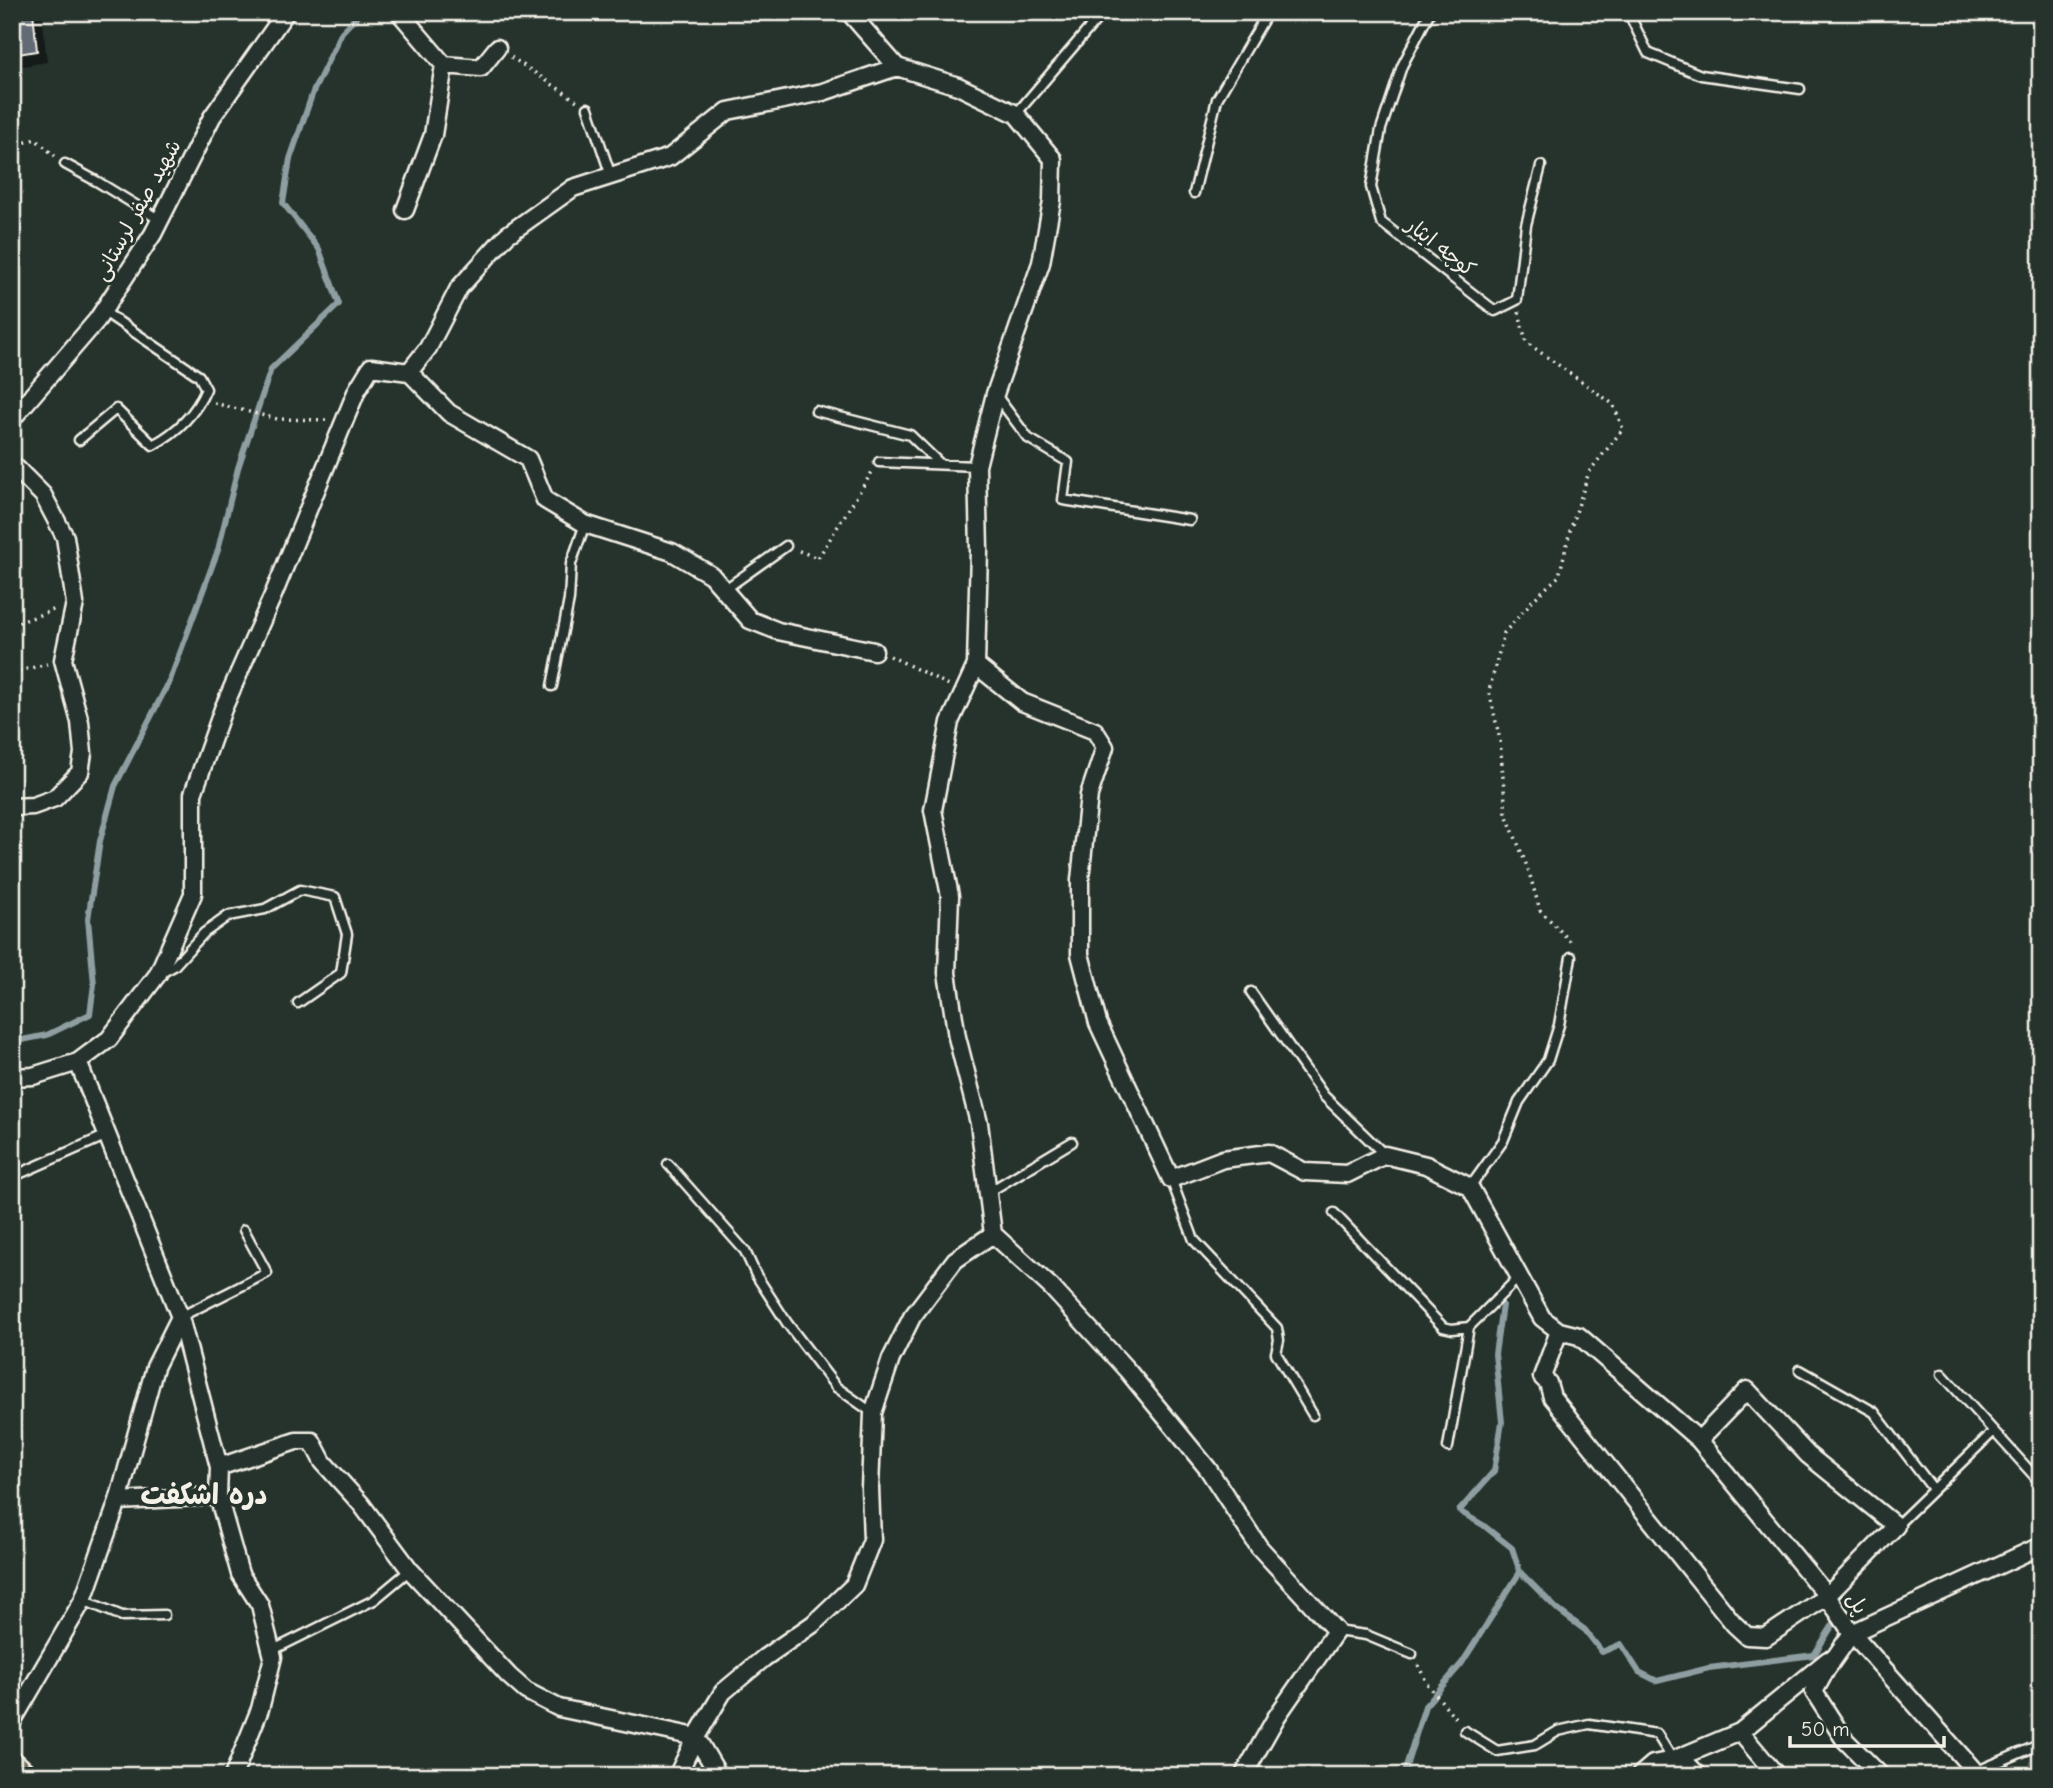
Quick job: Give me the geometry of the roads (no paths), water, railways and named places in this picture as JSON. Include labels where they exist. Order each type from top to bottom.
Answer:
[{"type":"main road","points":[[12,1766],[23,1776]]},
{"type":"street","name":"شهید صفر لرستانی","points":[[12,419],[103,312],[160,220],[212,117],[286,12]]},
{"type":"street","points":[[399,12],[444,65],[481,68],[498,48]]},
{"type":"street","points":[[849,12],[897,66],[958,86],[1016,114],[1053,159],[1052,201],[1041,263],[995,394],[978,466],[976,665],[950,722],[933,810],[950,896],[947,973],[957,1037],[979,1123],[993,1234],[1051,1287],[1127,1370],[1208,1469],[1259,1547],[1336,1631],[1277,1716],[1243,1776]]},
{"type":"street","points":[[405,210],[433,135],[444,65]]},
{"type":"street","points":[[409,372],[428,348],[459,288],[507,235],[573,188],[670,157],[728,111],[822,92],[897,66]]},
{"type":"street","points":[[12,1077],[33,1076],[78,1062],[109,1039],[158,974],[192,894],[193,794],[223,709],[274,593],[344,420],[371,367],[409,372],[449,414],[528,459],[545,500],[585,524],[672,552],[711,575],[750,620],[768,628],[874,651]]},
{"type":"street","points":[[12,464],[43,495],[65,537],[75,603],[63,660],[80,722],[83,753],[80,772],[55,798],[33,806],[12,807]]},
{"type":"street","points":[[976,665],[1022,702],[1095,731],[1105,747],[1089,795],[1080,880],[1080,954],[1098,1023],[1171,1179],[1223,1160],[1269,1153],[1305,1172],[1347,1174],[1385,1155],[1426,1164],[1470,1187],[1542,1318],[1559,1331],[1542,1377],[1548,1383],[1552,1397],[1734,1624],[1747,1636],[1766,1637],[1827,1596],[1896,1526],[1808,1455],[1747,1390],[1699,1440]]},
{"type":"street","points":[[78,1062],[180,1317],[219,1467],[218,1496],[240,1574],[260,1605],[273,1657],[260,1709],[233,1776]]},
{"type":"street","points":[[677,1776],[723,1692],[764,1658],[813,1624],[854,1585],[872,1540],[870,1488],[873,1413],[891,1359],[912,1317],[955,1260],[993,1234]]},
{"type":"street","points":[[12,1722],[83,1601],[118,1501],[155,1367],[180,1317]]},
{"type":"street","name":"پل","points":[[1559,1331],[1579,1336],[1699,1440],[1827,1596],[1852,1633],[1977,1774]]},
{"type":"street","points":[[219,1467],[296,1441],[312,1441],[323,1462],[362,1504],[410,1570],[526,1691],[559,1708],[696,1737],[719,1776]]},
{"type":"street","points":[[118,1501],[218,1496]]},
{"type":"street","points":[[1881,1776],[1844,1739],[1814,1692],[1852,1633],[2034,1549],[2041,1549]]},
{"type":"street","points":[[1639,1776],[1653,1764],[1676,1758],[1740,1732],[1843,1648]]},
{"type":"street","points":[[1740,1732],[1777,1776]]},
{"type":"street","points":[[1676,1758],[1699,1776]]},
{"type":"lane","points":[[1016,114],[1103,12]]},
{"type":"lane","points":[[1194,193],[1217,99],[1268,12]]},
{"type":"lane","name":"کوچه ایثار","points":[[1430,12],[1402,66],[1381,129],[1371,187],[1381,222],[1495,311],[1517,300],[1526,225],[1541,166]]},
{"type":"lane","points":[[1628,12],[1648,53],[1701,75],[1800,89]]},
{"type":"lane","points":[[588,108],[611,176]]},
{"type":"lane","points":[[65,164],[98,181],[160,220]]},
{"type":"lane","points":[[79,440],[116,409],[153,445],[173,434],[191,415],[206,389],[199,376],[103,312]]},
{"type":"lane","points":[[995,394],[1028,438],[1068,462],[1063,500],[1190,520]]},
{"type":"lane","points":[[816,411],[910,435],[940,464]]},
{"type":"lane","points":[[878,462],[978,466]]},
{"type":"lane","points":[[552,686],[569,600],[571,565],[585,524]]},
{"type":"lane","points":[[724,590],[786,546]]},
{"type":"lane","points":[[158,974],[174,967],[204,933],[228,916],[265,909],[300,890],[335,897],[347,934],[341,972],[298,1003]]},
{"type":"lane","points":[[1470,1187],[1503,1141],[1519,1102],[1548,1060],[1559,1025],[1571,957]]},
{"type":"lane","points":[[1251,992],[1324,1096],[1385,1155]]},
{"type":"lane","points":[[12,1177],[107,1135]]},
{"type":"lane","points":[[987,1193],[1072,1142]]},
{"type":"lane","points":[[668,1164],[745,1251],[756,1275],[787,1322],[836,1387],[873,1413]]},
{"type":"lane","points":[[1171,1179],[1194,1240],[1277,1328],[1279,1340],[1276,1353],[1313,1415]]},
{"type":"lane","points":[[1334,1213],[1443,1327],[1469,1327]]},
{"type":"lane","points":[[180,1317],[267,1273],[244,1230]]},
{"type":"lane","points":[[1448,1447],[1469,1327],[1518,1278]]},
{"type":"lane","points":[[12,1295],[15,1300],[12,1302]]},
{"type":"lane","points":[[1800,1370],[1874,1412],[1933,1489]]},
{"type":"lane","points":[[1942,1374],[2038,1480]]},
{"type":"lane","points":[[1896,1526],[1994,1431]]},
{"type":"lane","points":[[271,1651],[374,1600],[410,1570]]},
{"type":"lane","points":[[83,1601],[122,1616],[164,1615]]},
{"type":"lane","points":[[1336,1631],[1366,1635],[1412,1654]]},
{"type":"lane","points":[[1465,1731],[1497,1751],[1535,1745],[1559,1731],[1590,1724],[1630,1729],[1657,1734],[1676,1758]]},
{"type":"lane","points":[[1977,1774],[2041,1744]]},
{"type":"waterway","points":[[12,1042],[47,1035],[90,1014],[94,984],[88,919],[100,841],[115,786],[170,680],[218,550],[238,468],[271,369],[339,304],[319,249],[283,203],[290,159],[313,92],[342,32],[361,12]]},
{"type":"waterway","points":[[1403,1776],[1425,1706],[1462,1663],[1520,1572],[1512,1548],[1483,1525],[1459,1511],[1494,1471],[1502,1422],[1495,1354],[1502,1305]]},
{"type":"waterway","points":[[1520,1572],[1558,1610],[1585,1630],[1602,1652],[1621,1644],[1639,1672],[1657,1681],[1709,1668],[1814,1655],[1834,1623]]},
{"type":"district","name":"دره اشکفت","points":[[204,1494]]}]
